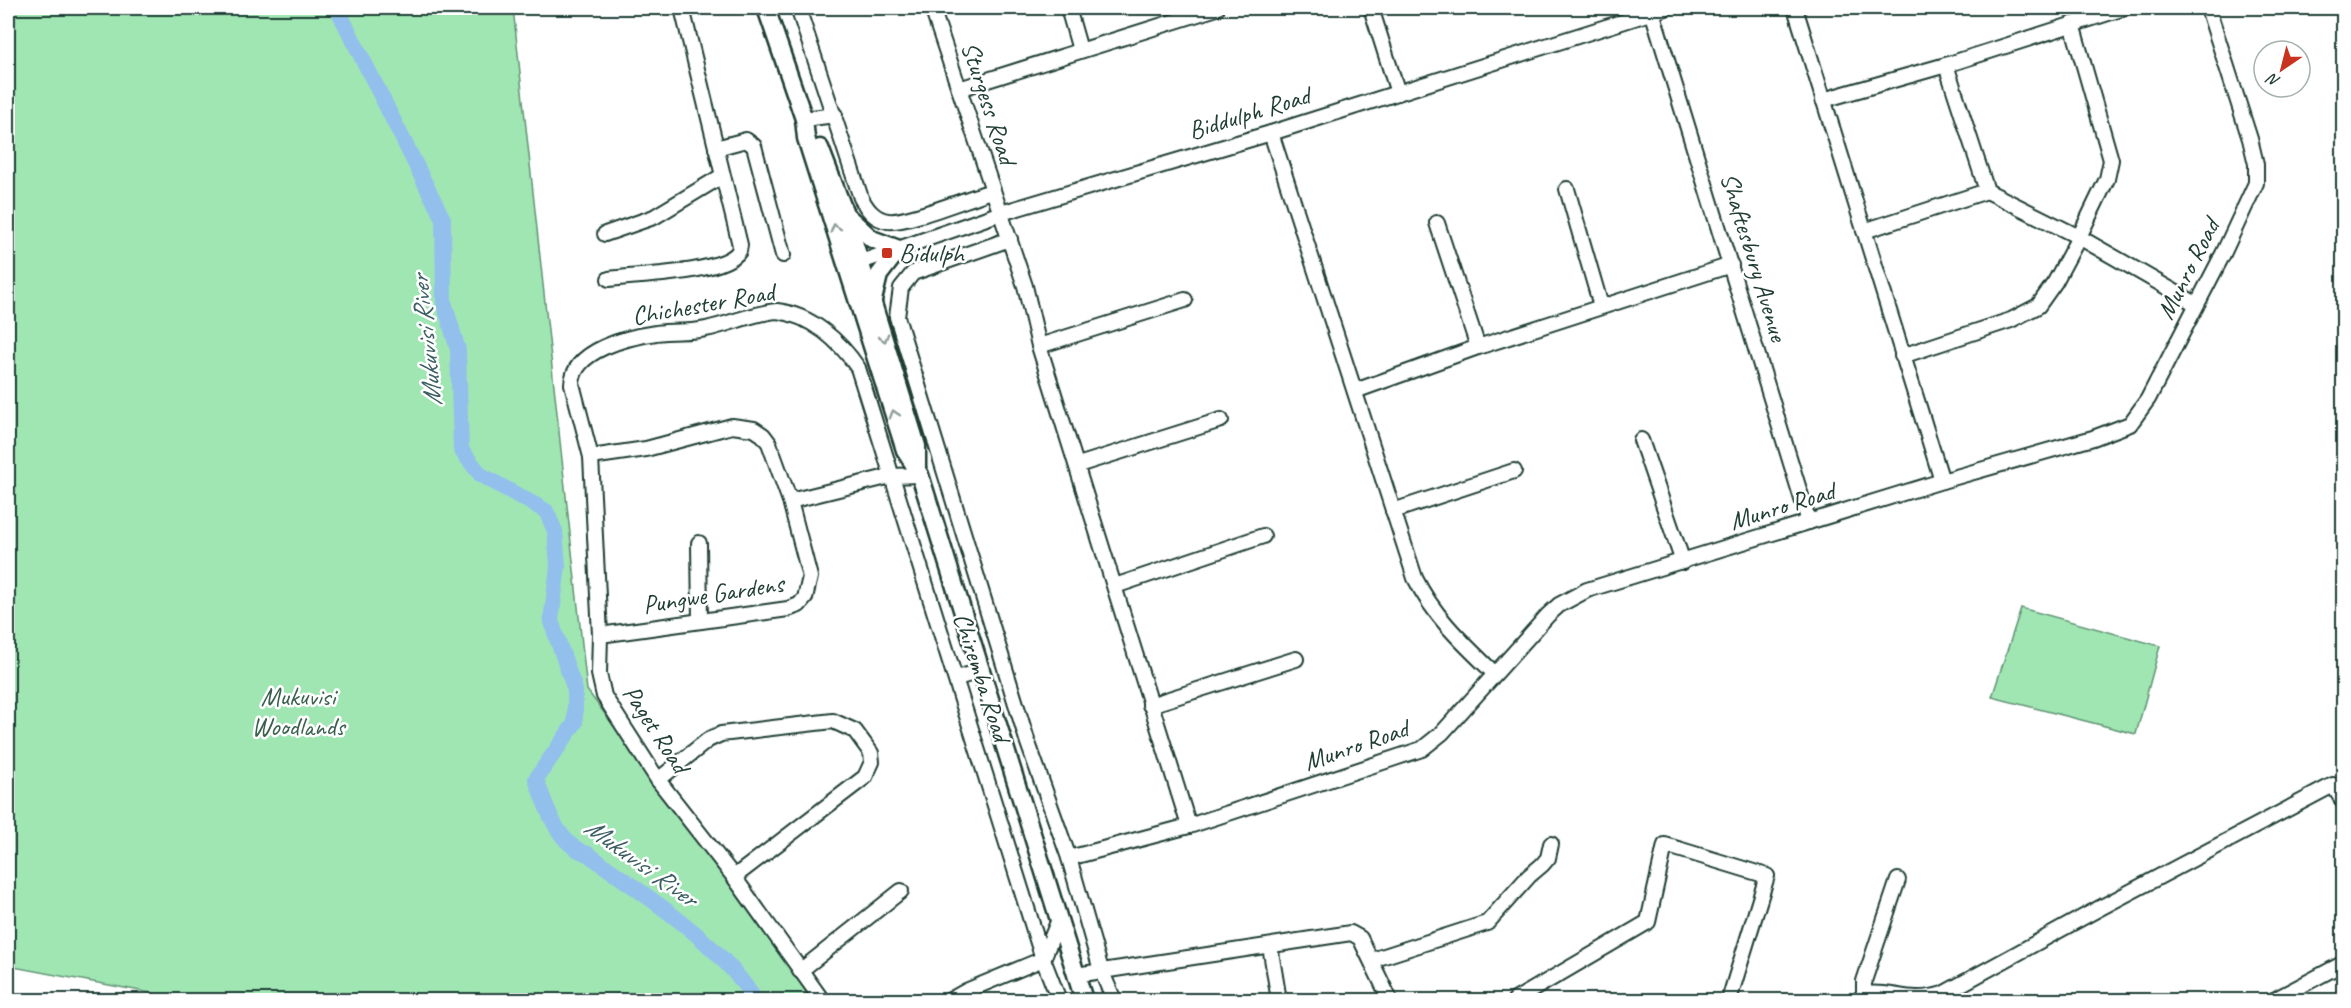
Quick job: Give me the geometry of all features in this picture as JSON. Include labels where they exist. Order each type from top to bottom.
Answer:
[{"type":"main road","name":"Chiremba Road","points":[[766,8],[804,119],[806,138],[853,264],[905,450],[919,471]]},
{"type":"main road","name":"Chiremba Road","points":[[804,119],[815,135],[846,216],[853,264],[873,300],[917,446],[919,471],[1084,1000]]},
{"type":"main road","points":[[846,216],[872,239],[899,249],[879,274],[873,300]]},
{"type":"street","points":[[609,279],[681,272],[729,261],[735,257],[740,244],[682,8]]},
{"type":"street","points":[[798,8],[861,198],[867,209],[876,216],[894,222],[992,191]]},
{"type":"street","name":"Sturgess Road","points":[[932,8],[1025,286],[1039,346],[1189,826]]},
{"type":"street","points":[[1068,8],[1080,50]]},
{"type":"street","points":[[959,89],[1217,8]]},
{"type":"street","points":[[1371,8],[1398,93]]},
{"type":"street","points":[[1795,8],[1942,481]]},
{"type":"street","points":[[1823,100],[1946,65],[2124,8]]},
{"type":"street","name":"Munro Road","points":[[1069,858],[1189,826],[1422,749],[1442,733],[1539,624],[1567,600],[1599,586],[1942,481],[2093,438],[2130,424],[2148,399],[2253,192],[2257,173],[2250,139],[2208,8]]},
{"type":"street","name":"Biddulph Road","points":[[853,264],[1001,213],[1271,133],[1657,9]]},
{"type":"street","name":"Shaftesbury Avenue","points":[[1657,9],[1809,522]]},
{"type":"street","points":[[1902,357],[2011,320],[2032,310],[2047,295],[2079,237],[2107,178],[2111,160],[2072,24]]},
{"type":"street","points":[[1946,65],[1987,191]]},
{"type":"street","points":[[804,119],[835,115]]},
{"type":"street","points":[[1271,133],[1394,511],[1410,567],[1432,609],[1494,673]]},
{"type":"street","points":[[716,148],[746,140],[754,146],[783,255]]},
{"type":"street","points":[[605,234],[654,217],[722,176]]},
{"type":"street","points":[[1567,189],[1601,306]]},
{"type":"street","points":[[1864,231],[1987,191],[2079,237],[2196,304]]},
{"type":"street","points":[[1437,223],[1478,347]]},
{"type":"street","points":[[1010,239],[913,273],[901,288],[897,318],[1008,677],[1069,858],[1101,970],[1114,1000]]},
{"type":"street","points":[[1355,391],[1478,347],[1731,265]]},
{"type":"street","points":[[1039,346],[1185,300]]},
{"type":"street","name":"Chichester Road","points":[[578,366],[586,357],[643,336],[697,331],[777,311],[788,312],[822,330],[837,342],[858,368]]},
{"type":"street","name":"Paget Road","points":[[578,366],[572,375],[572,384],[591,457],[600,635],[599,674],[604,696],[658,780],[734,877],[822,1000]]},
{"type":"street","name":"Chiremba Road","points":[[858,368],[957,678],[1043,959],[1059,1000]]},
{"type":"street","points":[[1078,465],[1221,420]]},
{"type":"street","name":"Pungwe Gardens","points":[[591,457],[646,448],[732,426],[754,429],[769,443],[790,501],[810,577],[805,598],[788,609],[600,635]]},
{"type":"street","points":[[1641,440],[1683,562]]},
{"type":"street","points":[[790,501],[919,471],[941,459]]},
{"type":"street","points":[[1394,511],[1514,471]]},
{"type":"street","points":[[1115,586],[1263,536]]},
{"type":"street","points":[[699,543],[700,621]]},
{"type":"street","points":[[1150,705],[1296,659]]},
{"type":"street","points":[[957,678],[1008,677]]},
{"type":"street","points":[[658,780],[708,741],[721,734],[833,721],[855,731],[871,753],[872,762],[865,777],[734,877]]},
{"type":"street","points":[[1898,880],[1864,981],[1862,997],[1874,993],[1924,1000],[1943,994],[2333,785],[2343,803]]},
{"type":"street","points":[[1372,960],[1488,924],[1529,876],[1548,858],[1551,844]]},
{"type":"street","points":[[1515,1000],[1648,922],[1665,845],[1767,876],[1728,1000]]},
{"type":"street","points":[[800,971],[901,891]]},
{"type":"street","points":[[950,1000],[1043,959],[1058,922]]},
{"type":"street","points":[[1076,975],[1350,933],[1360,938],[1390,1000]]},
{"type":"street","points":[[1270,945],[1279,1000]]},
{"type":"street","points":[[2274,1000],[2343,963]]},
{"type":"green space","name":"Mukuvisi Woodlands","points":[[8,8],[513,8],[587,690],[818,1000],[188,1000],[8,966]]},
{"type":"green space","points":[[2021,608],[2160,646],[2136,734],[1992,697]]},
{"type":"waterway","name":"Mukuvisi River","points":[[337,8],[443,219],[444,302],[458,350],[461,450],[481,475],[546,511],[555,531],[558,566],[551,621],[575,690],[575,723],[536,779],[549,812],[568,842],[679,920],[721,957],[755,1000]]},
{"type":"place","name":"Bidulph","points":[[887,253]]}]
